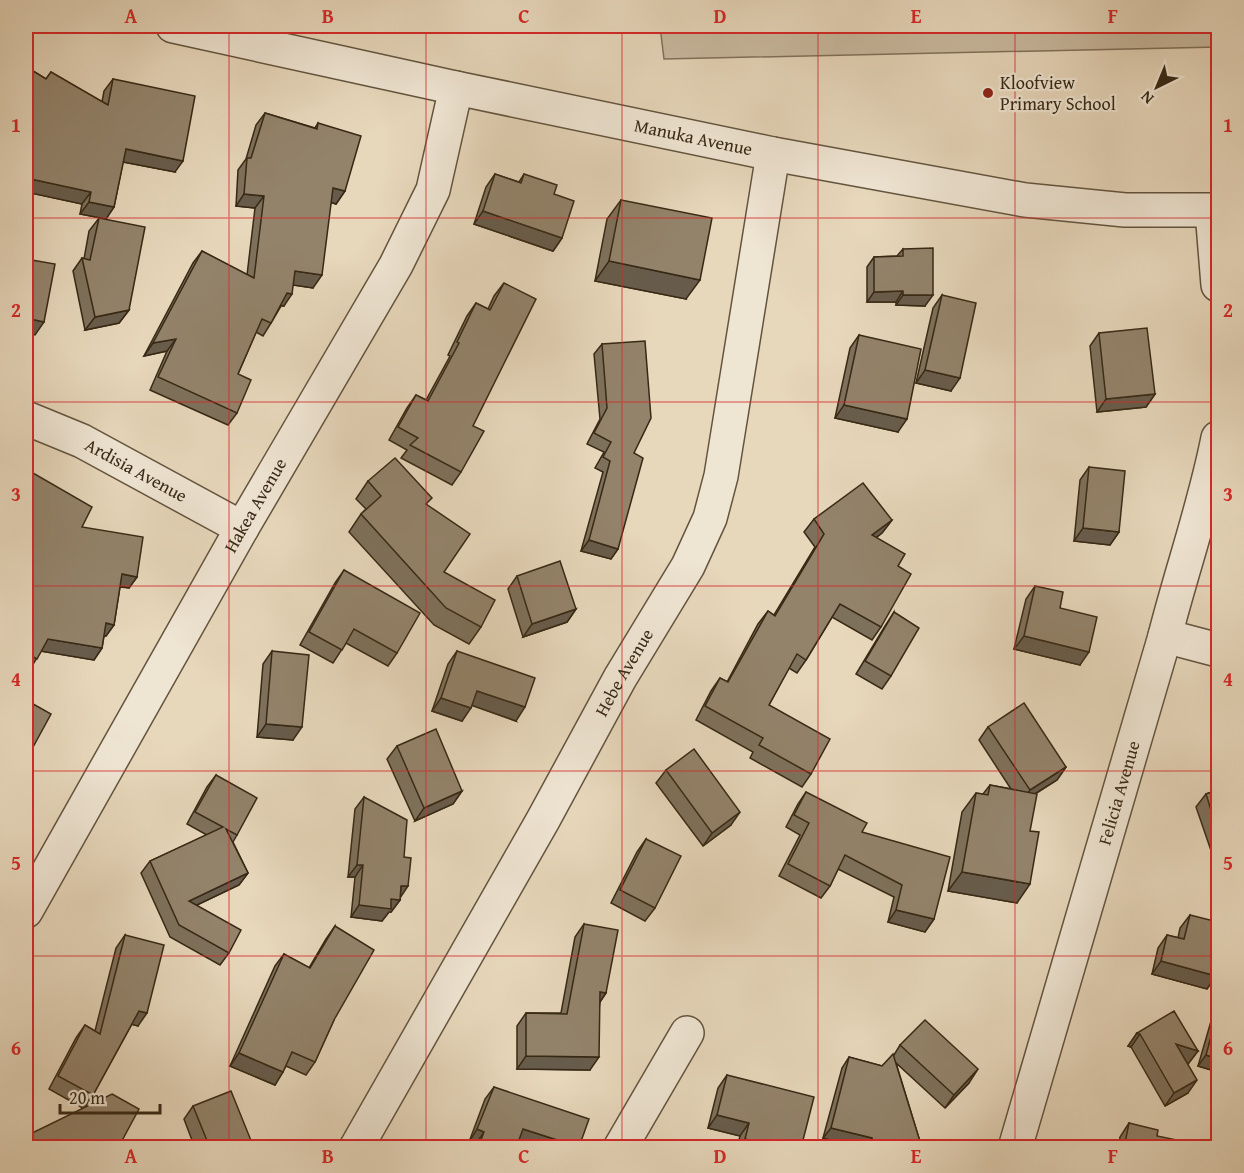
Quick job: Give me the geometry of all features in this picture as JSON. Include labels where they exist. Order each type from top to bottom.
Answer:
[{"type":"street","name":"Manuka Avenue","points":[[173,26],[773,154],[1025,200],[1125,210],[1215,211]]},
{"type":"street","name":"Hakea Avenue","points":[[26,911],[242,528],[396,265],[433,190],[456,88]]},
{"type":"street","name":"Hebe Avenue","points":[[356,1148],[543,820],[620,678],[688,566],[710,518],[721,476],[773,154]]},
{"type":"street","points":[[1215,211],[1218,285]]},
{"type":"street","name":"Ardisia Avenue","points":[[26,418],[82,441],[242,528]]},
{"type":"street","name":"Felicia Avenue","points":[[1015,1148],[1208,487],[1218,438]]},
{"type":"street","points":[[1165,636],[1218,650]]},
{"type":"street","points":[[620,1148],[687,1033]]},
{"type":"shaded area","points":[[660,26],[1218,26],[1218,47],[664,59]]},
{"type":"building","points":[[33,71],[46,79],[51,72],[108,105],[113,79],[195,96],[183,161],[126,149],[114,207],[89,202],[91,192],[26,178],[26,85]]},
{"type":"building","points":[[265,113],[317,129],[318,123],[361,136],[345,191],[333,188],[322,275],[295,271],[292,294],[287,293],[271,323],[262,319],[238,374],[251,380],[237,413],[158,377],[176,339],[153,343],[202,251],[254,278],[264,196],[244,194],[247,158],[251,158]]},
{"type":"building","points":[[495,174],[521,183],[524,174],[557,185],[554,194],[574,201],[562,238],[483,211]]},
{"type":"building","points":[[621,200],[712,218],[700,280],[609,261]]},
{"type":"building","points":[[99,218],[145,227],[129,310],[95,317],[82,258],[90,260]]},
{"type":"building","points":[[933,248],[933,295],[903,295],[903,291],[874,292],[874,257],[903,256],[903,249]]},
{"type":"building","points":[[26,259],[55,264],[44,322],[26,318]]},
{"type":"building","points":[[504,283],[536,299],[473,426],[484,431],[461,472],[410,445],[418,438],[398,427],[416,395],[428,401],[459,343],[457,342],[476,303],[490,310]]},
{"type":"building","points":[[942,295],[976,303],[960,378],[925,370]]},
{"type":"building","points":[[1147,328],[1155,394],[1106,399],[1099,333]]},
{"type":"building","points":[[859,335],[921,349],[907,419],[844,405]]},
{"type":"building","points":[[645,341],[651,418],[634,453],[643,458],[618,549],[589,540],[610,461],[603,457],[611,442],[594,433],[607,408],[602,344]]},
{"type":"building","points":[[395,458],[432,498],[426,504],[470,534],[444,572],[495,600],[481,627],[446,608],[361,514],[381,496],[368,481]]},
{"type":"building","points":[[1089,467],[1125,471],[1119,532],[1083,528]]},
{"type":"building","points":[[26,469],[92,507],[82,527],[143,537],[137,577],[122,574],[114,625],[106,623],[102,648],[48,639],[37,659],[26,653]]},
{"type":"building","points":[[863,483],[892,520],[872,535],[905,554],[898,566],[911,574],[881,627],[840,604],[806,660],[797,654],[769,705],[830,739],[811,774],[759,745],[763,738],[705,706],[720,678],[728,682],[768,611],[775,616],[824,534],[814,519]]},
{"type":"building","points":[[560,561],[576,609],[532,624],[517,576]]},
{"type":"building","points":[[344,570],[420,613],[397,653],[354,629],[342,650],[309,632]]},
{"type":"building","points":[[1035,586],[1063,592],[1060,608],[1097,617],[1089,652],[1024,636]]},
{"type":"building","points":[[894,612],[919,628],[891,676],[865,661]]},
{"type":"building","points":[[272,651],[309,655],[302,727],[266,724]]},
{"type":"building","points":[[457,651],[535,678],[525,707],[477,691],[471,708],[441,698]]},
{"type":"building","points":[[26,700],[51,714],[26,760]]},
{"type":"building","points":[[1024,703],[1066,767],[1030,790],[988,727]]},
{"type":"building","points":[[436,729],[462,791],[424,808],[397,746]]},
{"type":"building","points":[[694,749],[740,812],[712,833],[666,770]]},
{"type":"building","points":[[216,775],[257,798],[237,835],[226,829],[248,873],[189,901],[241,930],[229,953],[179,925],[150,861],[223,827],[195,812]]},
{"type":"building","points":[[990,785],[1037,794],[1030,831],[1039,832],[1030,884],[962,872],[976,793],[988,795]]},
{"type":"building","points":[[1218,790],[1218,833],[1206,794]]},
{"type":"building","points":[[806,792],[867,823],[862,832],[950,857],[934,919],[896,910],[902,885],[845,855],[830,886],[788,864],[809,823],[794,815]]},
{"type":"building","points":[[364,797],[407,820],[404,857],[411,858],[408,886],[401,886],[400,900],[391,899],[391,909],[359,905],[363,865],[357,865]]},
{"type":"building","points":[[646,839],[681,856],[655,908],[620,890]]},
{"type":"building","points":[[1190,915],[1218,922],[1216,976],[1161,961],[1167,935],[1184,939]]},
{"type":"building","points":[[584,924],[618,930],[606,993],[600,992],[599,1057],[526,1056],[526,1013],[567,1014]]},
{"type":"building","points":[[335,926],[374,950],[334,1020],[315,1062],[292,1052],[283,1072],[239,1053],[284,954],[310,968]]},
{"type":"building","points":[[125,935],[164,945],[147,1013],[139,1011],[93,1095],[58,1076],[85,1025],[100,1034]]},
{"type":"building","points":[[1174,1011],[1198,1051],[1176,1044],[1197,1080],[1174,1093],[1140,1034],[1137,1033]]},
{"type":"building","points":[[1218,1011],[1218,1059],[1206,1055]]},
{"type":"building","points":[[925,1020],[978,1069],[954,1095],[900,1045]]},
{"type":"building","points":[[893,1054],[922,1148],[875,1148],[872,1138],[831,1128],[849,1057],[882,1066]]},
{"type":"building","points":[[727,1075],[814,1097],[801,1148],[777,1148],[745,1139],[749,1123],[717,1115]]},
{"type":"building","points":[[494,1087],[589,1119],[579,1147],[523,1129],[516,1148],[478,1148],[484,1132],[477,1129]]},
{"type":"building","points":[[231,1091],[254,1148],[210,1148],[193,1106]]},
{"type":"building","points":[[112,1094],[139,1109],[118,1148],[89,1148],[82,1144],[74,1148],[26,1148],[26,1136]]},
{"type":"building","points":[[1129,1123],[1158,1130],[1157,1136],[1177,1140],[1176,1148],[1124,1148]]},
{"type":"place","name":"Kloofview Primary School","points":[[988,93]]}]
